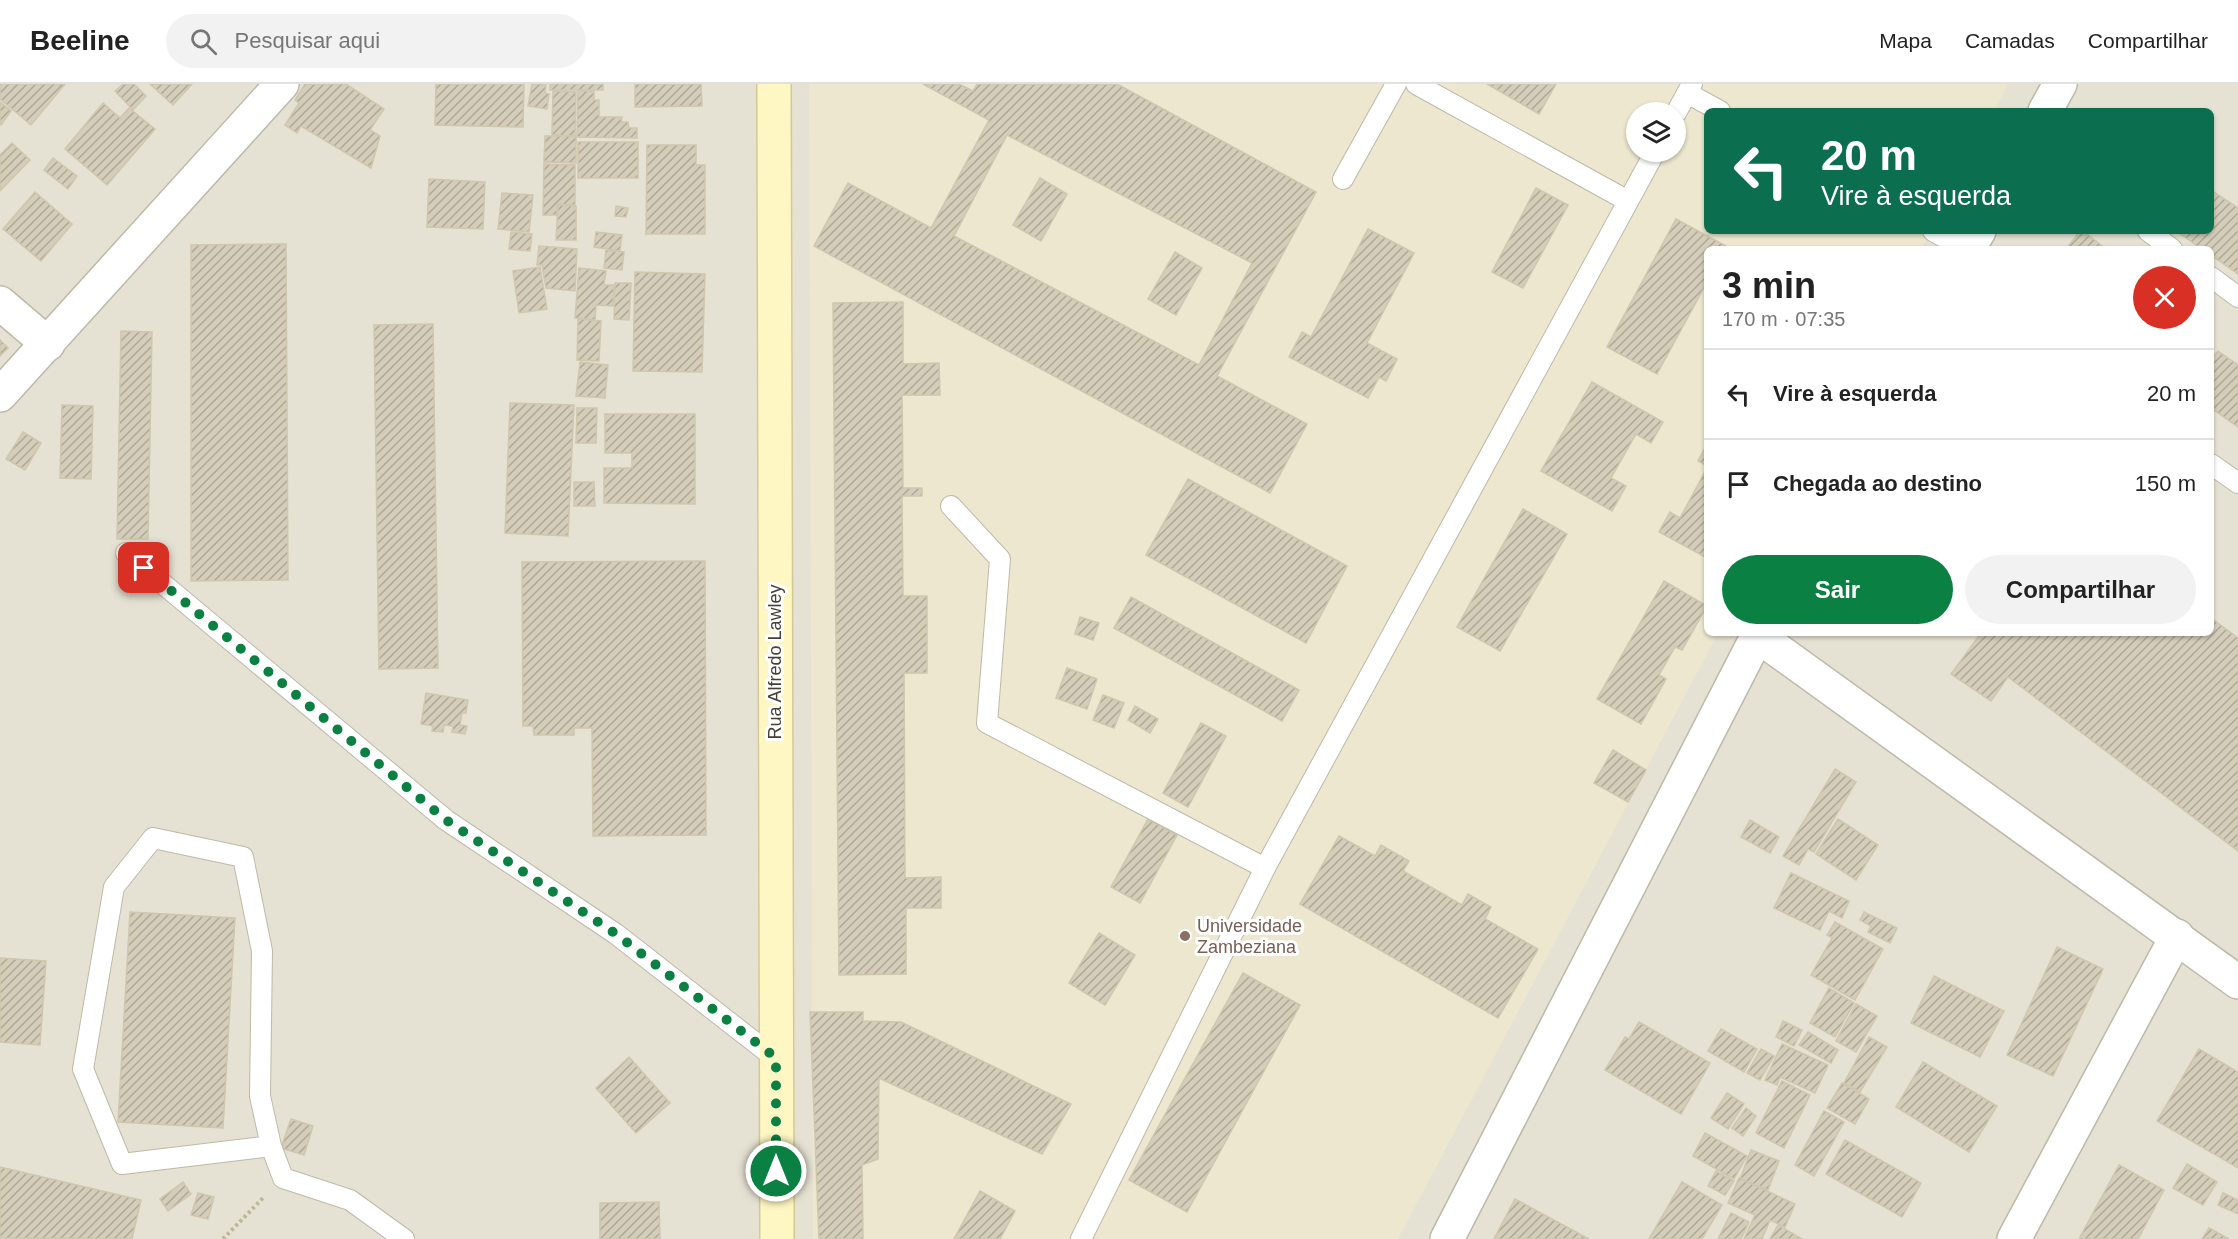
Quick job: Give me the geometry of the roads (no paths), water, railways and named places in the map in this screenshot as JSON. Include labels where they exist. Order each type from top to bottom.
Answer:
[{"type":"main road","name":"Rua Alfredo Lawley","points":[[774,84],[777,1239]]},
{"type":"street","points":[[0,395],[282,84]]},
{"type":"street","points":[[2047,108],[2060,84]]},
{"type":"street","points":[[0,303],[48,344]]},
{"type":"street","points":[[1447,1239],[1757,636]]},
{"type":"street","points":[[1761,636],[2238,982]]},
{"type":"street","points":[[2014,1239],[2176,936]]},
{"type":"lane","points":[[1343,179],[1396,84]]},
{"type":"lane","points":[[1416,84],[1628,201]]},
{"type":"lane","points":[[1682,102],[1689,88],[1716,108]]},
{"type":"lane","points":[[1082,1239],[1265,868],[1649,162]]},
{"type":"lane","points":[[1938,234],[1960,246]]},
{"type":"lane","points":[[2152,234],[2168,246]]},
{"type":"lane","points":[[2214,280],[2238,297]]},
{"type":"lane","points":[[2214,466],[2238,483]]},
{"type":"lane","points":[[951,506],[1000,559],[987,723],[1265,868]]},
{"type":"lane","points":[[126,553],[446,820],[616,934],[776,1058]]},
{"type":"lane","points":[[271,1146],[122,1164],[82,1069],[114,887],[153,838],[243,857],[262,951],[260,1096],[271,1146],[283,1178],[350,1200],[404,1239]]},
{"type":"place","name":"Universidade Zambeziana","points":[[1185,936]]}]
